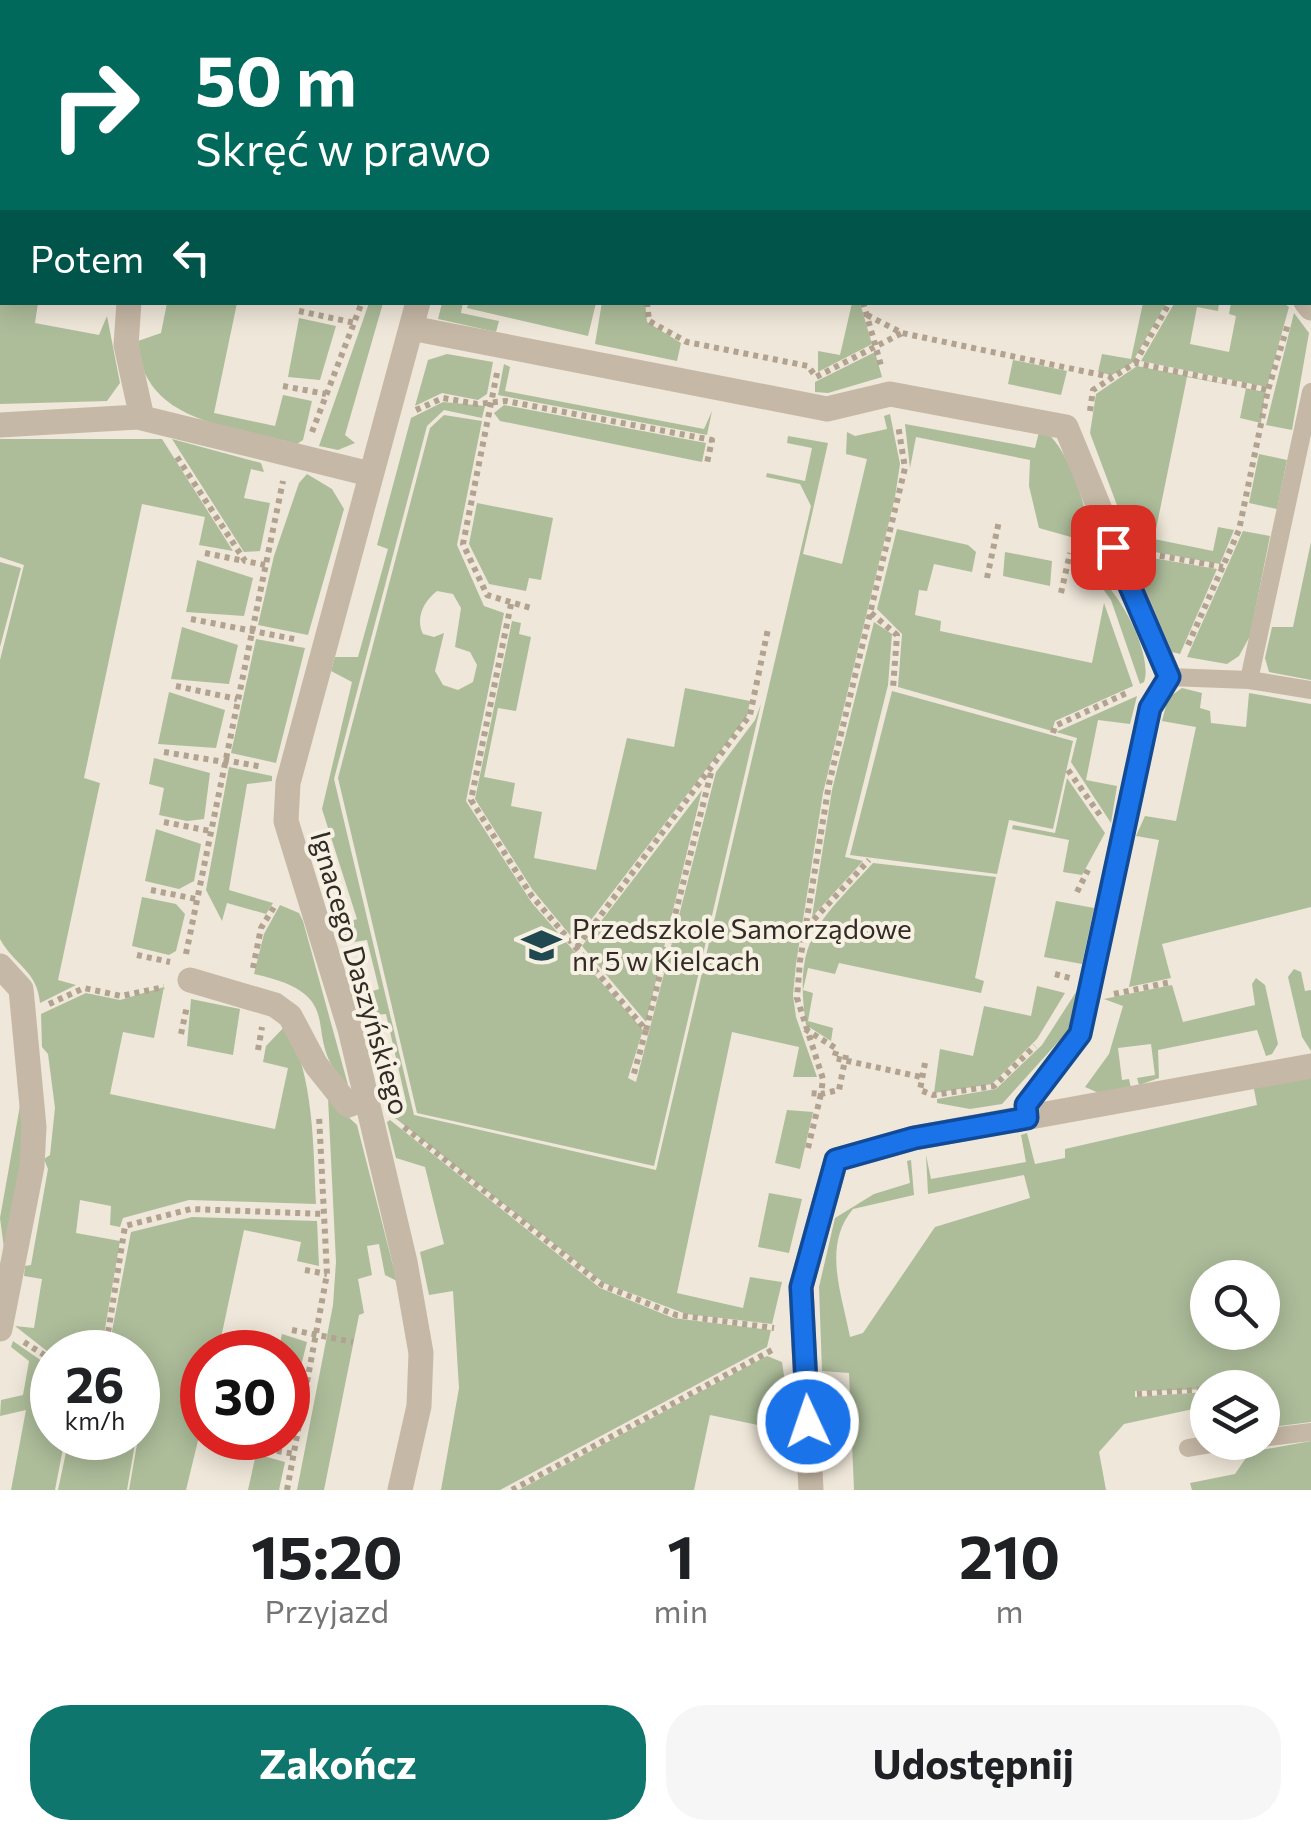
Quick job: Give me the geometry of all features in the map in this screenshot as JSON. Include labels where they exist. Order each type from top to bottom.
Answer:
[{"type":"street","points":[[129,305],[126,344],[149,420]]},
{"type":"street","name":"Ignacego Daszyńskiego","points":[[400,1490],[419,1406],[420,1353],[405,1262],[350,1030],[286,820],[288,783],[417,305]]},
{"type":"street","points":[[411,328],[827,409],[890,394],[1066,426],[1122,549],[1169,677]]},
{"type":"street","points":[[0,425],[149,420],[370,474]]},
{"type":"street","points":[[0,966],[21,989],[34,1127],[32,1166],[0,1329]]},
{"type":"street","points":[[190,980],[276,1006],[302,1031],[316,1065],[348,1105],[366,1098]]},
{"type":"street","points":[[811,1490],[801,1287],[836,1160],[914,1138],[1311,1066]]},
{"type":"lane","points":[[1249,680],[1311,392]]},
{"type":"lane","points":[[1027,1118],[1026,1105],[1080,1034],[1150,708],[1169,677],[1249,680],[1311,690]]},
{"type":"lane","points":[[1280,1436],[1311,1432]]},
{"type":"path","points":[[309,442],[361,305]]},
{"type":"path","points":[[647,305],[649,321],[687,342],[808,366],[816,377],[902,332]]},
{"type":"path","points":[[864,305],[885,377]]},
{"type":"path","points":[[1089,418],[1094,390],[1135,363],[1168,305]]},
{"type":"path","points":[[1184,655],[1223,567],[1238,522],[1268,390],[1303,307]]},
{"type":"path","points":[[299,311],[355,323]]},
{"type":"path","points":[[867,315],[902,332],[1112,377]]},
{"type":"path","points":[[502,347],[464,544],[487,595],[534,609]]},
{"type":"path","points":[[1078,370],[1080,361]]},
{"type":"path","points":[[1135,363],[1268,390]]},
{"type":"path","points":[[283,386],[326,394]]},
{"type":"path","points":[[410,410],[443,398],[478,404],[492,402],[712,440],[707,462]]},
{"type":"path","points":[[149,420],[245,561]]},
{"type":"path","points":[[846,1058],[839,1090],[821,1094],[823,1080],[797,998],[828,784],[904,468],[899,429]]},
{"type":"path","points":[[137,955],[184,965],[286,470]]},
{"type":"path","points":[[987,578],[999,520]]},
{"type":"path","points":[[1122,549],[1223,567]]},
{"type":"path","points":[[205,553],[265,565]]},
{"type":"path","points":[[1061,593],[1070,553]]},
{"type":"path","points":[[511,604],[471,800],[531,895],[646,1030]]},
{"type":"path","points":[[871,612],[897,635],[893,688]]},
{"type":"path","points":[[191,619],[325,644]]},
{"type":"path","points":[[577,948],[750,716],[768,629]]},
{"type":"path","points":[[176,686],[237,698]]},
{"type":"path","points":[[1053,733],[1055,726],[1110,701]]},
{"type":"path","points":[[164,752],[274,769]]},
{"type":"path","points":[[633,1078],[713,766]]},
{"type":"path","points":[[1068,770],[1110,830]]},
{"type":"path","points":[[164,822],[210,831]]},
{"type":"path","points":[[806,928],[869,860]]},
{"type":"path","points":[[150,890],[196,899]]},
{"type":"path","points":[[252,972],[261,928],[276,904]]},
{"type":"path","points":[[76,991],[84,988],[121,996],[162,985],[180,992],[183,972],[190,980]]},
{"type":"path","points":[[1090,999],[1171,982]]},
{"type":"path","points":[[180,1034],[186,1008]]},
{"type":"path","points":[[804,1028],[836,1049],[834,1058],[921,1076]]},
{"type":"path","points":[[258,1050],[261,1036]]},
{"type":"path","points":[[925,1063],[920,1090],[933,1095],[994,1086],[1039,1042]]},
{"type":"path","points":[[310,1375],[327,1274],[316,1065]]},
{"type":"path","points":[[404,1126],[602,1286],[676,1315],[776,1328]]},
{"type":"path","points":[[108,1330],[125,1226],[191,1209],[325,1214]]},
{"type":"path","points":[[305,1270],[327,1274]]},
{"type":"path","points":[[310,1333],[353,1342]]},
{"type":"path","points":[[512,1490],[780,1346]]},
{"type":"path","points":[[1138,1394],[1190,1390]]},
{"type":"path","points":[[287,1490],[293,1460]]},
{"type":"green space","points":[[0,305],[38,305],[35,323],[99,335],[107,316],[120,383],[107,401],[0,404]]},
{"type":"green space","points":[[167,305],[237,305],[214,413],[275,426],[283,395],[312,401],[303,440],[297,444],[214,424],[175,407],[148,379],[141,361],[138,341],[161,333]]},
{"type":"green space","points":[[368,305],[382,305],[345,435],[355,443],[338,450],[319,446]]},
{"type":"green space","points":[[442,305],[462,305],[461,313],[499,321],[496,332],[438,319]]},
{"type":"green space","points":[[468,305],[596,305],[588,336],[467,308]]},
{"type":"green space","points":[[602,305],[645,305],[647,322],[681,343],[677,361],[595,344]]},
{"type":"green space","points":[[852,305],[861,305],[872,344],[818,372],[818,351],[840,355]]},
{"type":"green space","points":[[1143,305],[1165,305],[1132,363],[1112,375],[1098,372],[1102,354],[1131,359]]},
{"type":"green space","points":[[1173,305],[1219,305],[1218,311],[1197,307],[1190,344],[1229,352],[1236,316],[1229,314],[1231,305],[1289,307],[1267,387],[1141,361]]},
{"type":"green space","points":[[1294,313],[1309,333],[1292,430],[1266,425]]},
{"type":"green space","points":[[299,318],[336,326],[320,380],[288,377]]},
{"type":"green space","points":[[875,352],[882,377],[828,393],[815,392],[815,382]]},
{"type":"green space","points":[[447,354],[493,362],[487,394],[478,400],[442,393],[415,406],[428,360]]},
{"type":"green space","points":[[1013,360],[1067,371],[1061,395],[1008,384]]},
{"type":"green space","points":[[504,364],[510,367],[505,391],[704,429],[712,411],[707,435],[498,395]]},
{"type":"green space","points":[[1137,366],[1238,386],[1187,377],[1154,539],[1213,551],[1218,527],[1234,530],[1220,564],[1133,548],[1090,433],[1096,394]]},
{"type":"green space","points":[[1246,388],[1265,392],[1261,423],[1240,418]]},
{"type":"green space","points":[[443,402],[485,406],[482,418],[444,410],[427,426],[334,779],[414,1115],[656,1170],[811,506],[800,484],[766,477],[767,473],[805,481],[812,448],[787,443],[788,436],[828,443],[803,554],[842,564],[867,459],[846,454],[847,432],[855,436],[887,429],[884,416],[890,414],[900,464],[895,497],[823,793],[796,964],[796,1017],[817,1077],[793,1077],[799,1047],[732,1032],[677,1293],[743,1308],[750,1277],[782,1282],[772,1324],[686,1314],[604,1283],[390,1114],[407,1106],[386,1014],[365,1016],[359,997],[379,989],[367,940],[342,944],[336,927],[357,919],[322,809],[352,682],[331,671],[335,657],[358,657],[388,549],[377,545],[411,418]]},
{"type":"green space","points":[[504,405],[706,443],[702,462],[500,421],[494,413]]},
{"type":"green space","points":[[444,415],[482,421],[457,545],[484,606],[504,613],[466,801],[532,903],[643,1030],[628,1078],[636,1082],[716,772],[755,720],[761,704],[654,1166],[417,1113],[338,778],[430,428]],"holes":[[[437,591],[453,594],[461,608],[455,647],[470,652],[477,665],[473,682],[458,690],[443,685],[435,671],[444,633],[434,637],[423,634],[420,622],[425,605]]]},
{"type":"green space","points":[[905,424],[1035,448],[1040,428],[1050,435],[1067,460],[1080,491],[1090,534],[1078,539],[1039,528],[1029,486],[1030,460],[916,437],[910,468]]},
{"type":"green space","points":[[0,439],[162,439],[233,551],[199,545],[205,517],[142,504],[84,778],[100,783],[58,980],[76,985],[40,1003],[30,975],[0,939],[0,660],[24,565],[0,557]]},
{"type":"green space","points":[[172,439],[261,463],[264,472],[251,469],[244,498],[270,503],[260,551],[244,552]]},
{"type":"green space","points":[[1259,454],[1287,460],[1277,509],[1249,503]]},
{"type":"green space","points":[[307,474],[332,489],[344,509],[308,635],[258,625],[274,556],[299,483]]},
{"type":"green space","points":[[477,503],[553,518],[541,580],[529,578],[526,591],[489,584],[469,544]]},
{"type":"green space","points":[[897,529],[968,545],[976,552],[972,572],[934,564],[927,591],[919,590],[915,615],[941,621],[940,631],[1092,663],[1104,603],[1133,686],[1055,721],[1052,731],[898,687],[902,634],[877,609]]},
{"type":"green space","points":[[1243,531],[1270,536],[1250,636],[1239,656],[1227,664],[1187,657]]},
{"type":"green space","points":[[1311,542],[1311,680],[1269,672],[1265,658],[1272,627],[1293,627]]},
{"type":"green space","points":[[1005,552],[1052,561],[1050,586],[1003,576]]},
{"type":"green space","points":[[1129,554],[1217,569],[1180,654],[1172,652]]},
{"type":"green space","points":[[197,560],[253,578],[244,616],[186,612]]},
{"type":"green space","points":[[0,562],[21,568],[0,647]]},
{"type":"green space","points":[[1089,570],[1110,589],[1130,620],[1146,670],[1140,684],[1111,600]]},
{"type":"green space","points":[[512,621],[521,623],[519,634],[531,637],[516,711],[498,708],[484,777],[515,783],[511,806],[542,812],[534,858],[596,870],[627,738],[674,747],[685,688],[750,701],[747,716],[575,941],[532,889],[475,799]]},
{"type":"green space","points":[[874,622],[892,634],[888,685],[845,857],[863,861],[812,917],[832,790]]},
{"type":"green space","points":[[182,627],[238,645],[229,684],[171,679]]},
{"type":"green space","points":[[256,639],[305,648],[276,763],[231,753]]},
{"type":"green space","points":[[1182,688],[1202,693],[1200,708],[1210,711],[1211,723],[1246,727],[1249,693],[1311,704],[1311,907],[1162,944],[1171,978],[1129,987],[1159,840],[1136,836],[1145,816],[1176,821],[1196,727],[1162,721],[1168,698]]},
{"type":"green space","points":[[892,691],[1073,741],[1053,829],[1009,820],[997,874],[850,855]]},
{"type":"green space","points":[[169,692],[225,710],[216,748],[158,744]]},
{"type":"green space","points":[[1137,696],[1130,724],[1098,720],[1086,780],[1117,786],[1111,823],[1071,762],[1077,738],[1056,732]]},
{"type":"green space","points":[[154,758],[210,773],[204,819],[187,821],[159,815],[164,788],[149,784]]},
{"type":"green space","points":[[229,767],[272,776],[272,781],[247,784],[229,890],[273,903],[266,914],[227,903],[222,921],[206,890]]},
{"type":"green space","points":[[1067,778],[1105,833],[1082,875],[1063,872],[1069,840],[1012,829],[1013,825],[1055,833]]},
{"type":"green space","points":[[702,790],[646,1022],[582,946]]},
{"type":"green space","points":[[156,829],[201,844],[194,881],[179,889],[145,881]]},
{"type":"green space","points":[[873,863],[996,877],[975,978],[984,981],[981,993],[839,963],[835,974],[808,968],[803,990],[803,971],[814,934]]},
{"type":"green space","points":[[142,897],[176,904],[185,914],[176,951],[169,955],[132,946]]},
{"type":"green space","points":[[1056,901],[1094,908],[1082,964],[1044,957]]},
{"type":"green space","points":[[280,905],[299,913],[303,921],[348,1085],[325,1050],[315,1006],[285,983],[254,974],[264,934]]},
{"type":"green space","points":[[1294,969],[1301,972],[1305,991],[1311,990],[1311,1051],[1302,1037],[1288,977]]},
{"type":"green space","points":[[1256,978],[1265,985],[1278,1044],[1272,1054],[1266,1056],[1257,1030],[1158,1050],[1159,1078],[1139,1085],[1137,1078],[1155,1075],[1151,1044],[1118,1048],[1122,1080],[1129,1079],[1131,1088],[1101,1094],[1085,1087],[1109,1054],[1123,1006],[1104,999],[1172,985],[1183,1022],[1255,1005],[1252,984]]},
{"type":"green space","points":[[1037,986],[1065,993],[1037,1039],[992,1084],[934,1093],[940,1049],[973,1056],[984,1006],[1031,1016]]},
{"type":"green space","points":[[164,987],[154,1038],[123,1032],[110,1094],[275,1129],[288,1068],[263,1062],[266,1046],[287,1024],[307,1090],[316,1204],[189,1200],[123,1218],[120,1227],[110,1225],[111,1206],[80,1200],[76,1233],[120,1241],[105,1330],[30,1330],[30,1338],[15,1326],[34,1328],[42,1279],[24,1276],[25,1266],[31,1265],[48,1169],[44,1159],[50,1155],[55,1108],[48,1054],[42,1047],[41,1014],[86,993],[120,1000]]},
{"type":"green space","points":[[1078,989],[1082,991],[1076,1022],[1002,1104],[970,1109],[937,1103],[937,1099],[996,1089],[1042,1045]]},
{"type":"green space","points":[[803,990],[813,993],[808,1021],[833,1028],[831,1041],[806,1025]]},
{"type":"green space","points":[[191,999],[240,1009],[233,1055],[187,1046]]},
{"type":"green space","points":[[1311,1077],[1311,1422],[1280,1426],[1280,1370],[1190,1370],[1190,1390],[1135,1391],[1135,1397],[1190,1393],[1190,1410],[1124,1424],[1099,1452],[1106,1490],[854,1490],[849,1373],[822,1371],[819,1287],[835,1218],[874,1194],[910,1183],[907,1161],[911,1160],[914,1195],[853,1209],[838,1239],[837,1271],[850,1337],[863,1333],[935,1227],[1030,1198],[1024,1175],[928,1194],[926,1155],[931,1179],[1026,1162],[1021,1135],[1027,1133],[1035,1164],[1065,1158],[1065,1149],[1257,1105],[1253,1084]]},
{"type":"green space","points":[[328,1098],[357,1125],[397,1281],[385,1275],[379,1244],[367,1246],[372,1275],[358,1279],[364,1313],[359,1315],[324,1490],[297,1490],[303,1460],[310,1460],[310,1423],[333,1305],[336,1262]]},
{"type":"green space","points":[[21,1100],[25,1147],[4,1248],[0,1218]]},
{"type":"green space","points":[[787,1110],[813,1112],[800,1169],[775,1163]]},
{"type":"green space","points":[[390,1120],[600,1288],[673,1318],[771,1330],[767,1347],[500,1490],[441,1490],[459,1388],[453,1291],[429,1295],[420,1252],[444,1244],[425,1167],[396,1158],[387,1122]]},
{"type":"green space","points":[[769,1193],[802,1199],[789,1253],[758,1247]]},
{"type":"green space","points":[[192,1217],[317,1221],[319,1266],[297,1261],[301,1242],[244,1230],[223,1330],[180,1330],[180,1460],[193,1460],[186,1490],[129,1490],[134,1460],[160,1460],[160,1330],[112,1330],[131,1232]]},
{"type":"green space","points":[[13,1341],[30,1353],[30,1460],[61,1460],[55,1490],[11,1490],[26,1410],[0,1416],[1,1400],[23,1395],[29,1361],[11,1347]]},
{"type":"green space","points":[[767,1356],[782,1362],[793,1436],[790,1455],[768,1446],[772,1428],[710,1415],[694,1490],[519,1490]]},
{"type":"green space","points":[[1311,1441],[1311,1490],[1192,1490],[1190,1483],[1235,1474],[1245,1460],[1280,1460],[1280,1447]]},
{"type":"green space","points":[[64,1460],[132,1460],[127,1490],[58,1490]]},
{"type":"green space","points":[[255,1460],[285,1462],[279,1490],[248,1490]]},
{"type":"place","name":"Przedszkole Samorządowe nr 5 w Kielcach","points":[[542,945]]},
{"type":"route","points":[[808,1422],[801,1287],[836,1160],[914,1138],[1027,1118],[1026,1105],[1080,1034],[1150,708],[1169,677],[1113,547]]}]
